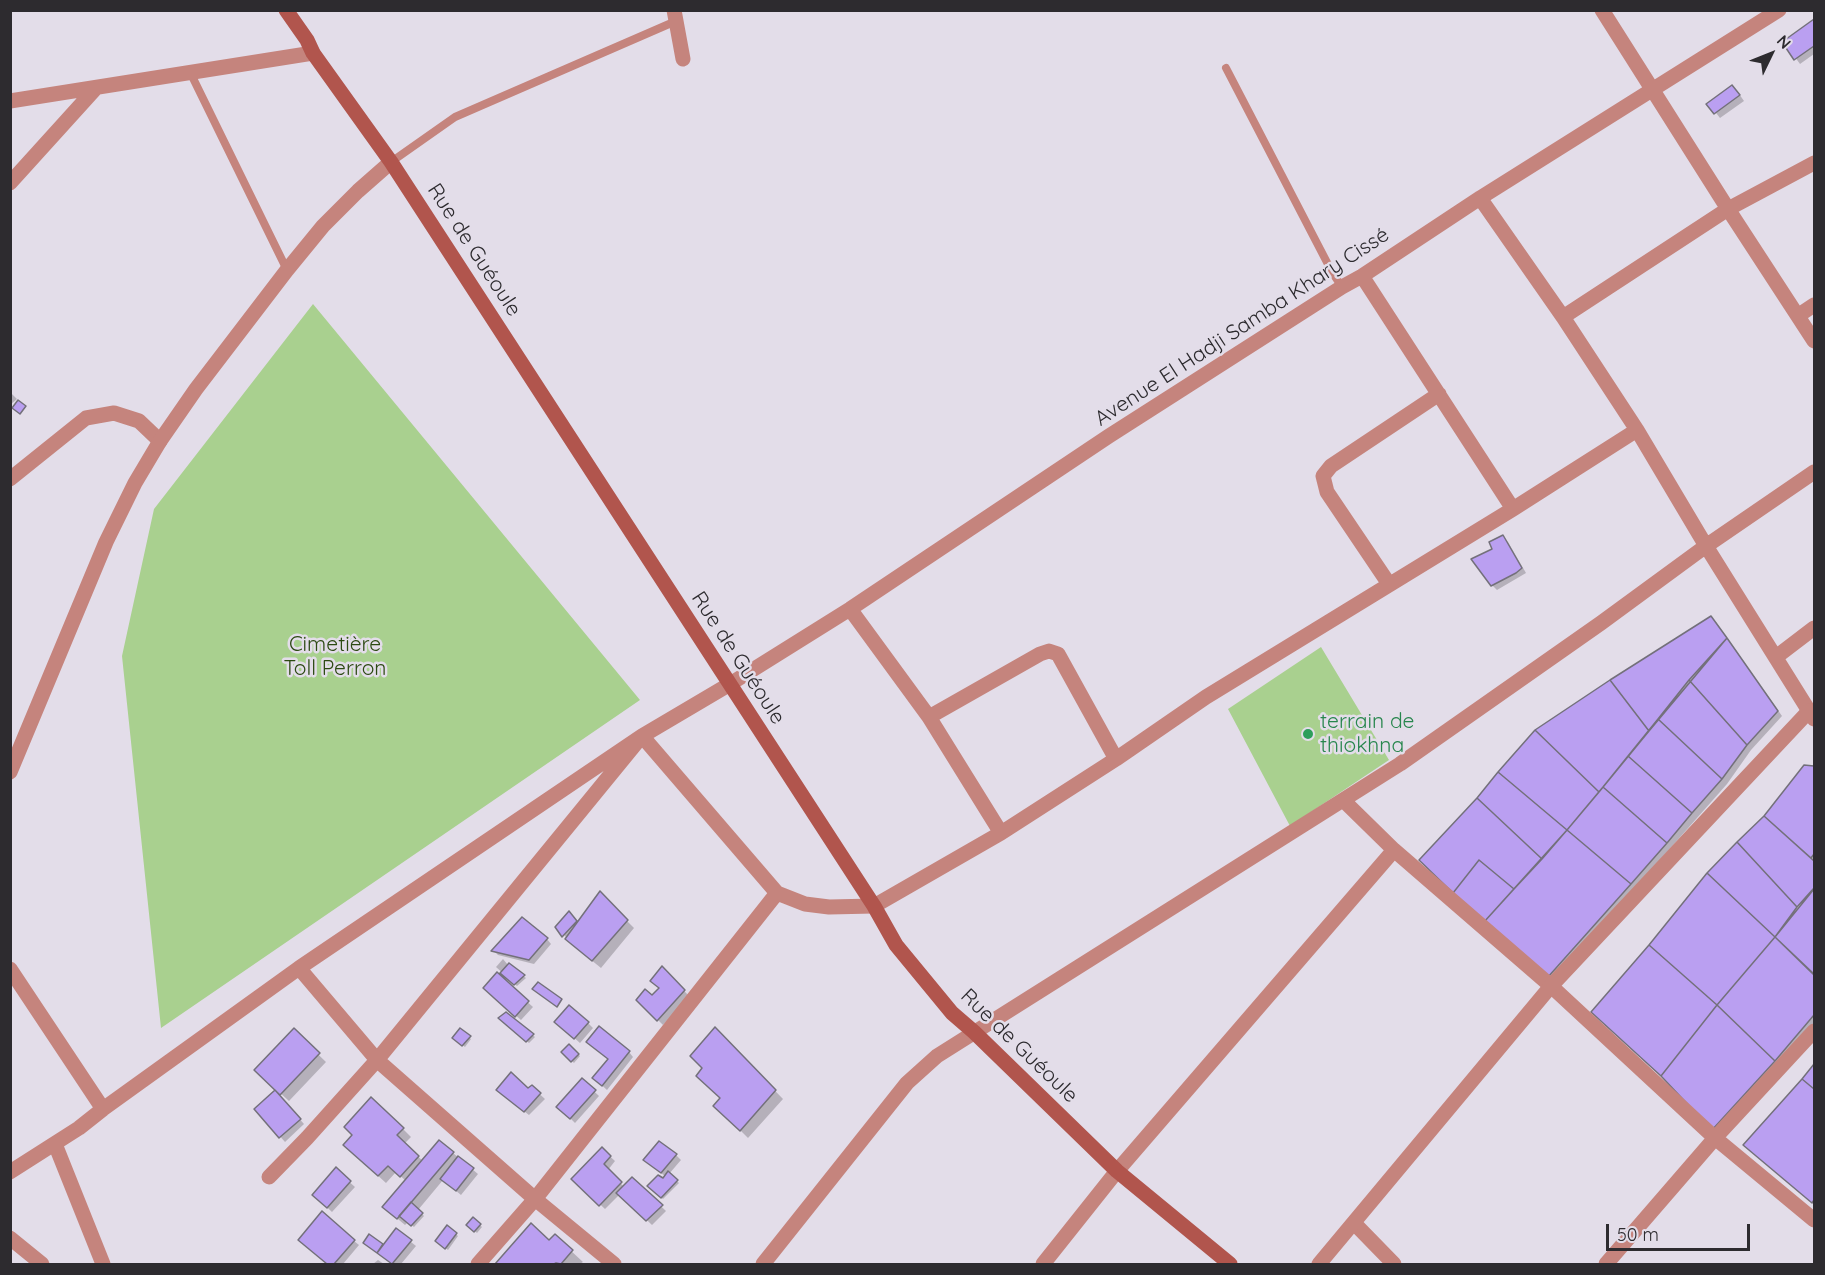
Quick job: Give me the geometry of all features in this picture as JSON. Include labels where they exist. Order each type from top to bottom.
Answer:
[{"type":"main road","name":"Rue de Guéoule","points":[[286,10],[391,162],[874,906],[896,945],[952,1013],[1118,1171],[1230,1264]]},
{"type":"street","points":[[1602,10],[1728,209],[1815,340]]},
{"type":"street","name":"Avenue El Hadji Samba Khary Cissé","points":[[10,1172],[55,1144],[299,968],[642,736],[850,609],[1109,436],[1779,10]]},
{"type":"street","points":[[675,16],[683,59]]},
{"type":"street","points":[[10,101],[314,53]]},
{"type":"street","points":[[10,183],[96,88]]},
{"type":"street","points":[[11,768],[106,542],[135,483],[160,441],[287,270],[324,226],[358,191],[391,162]]},
{"type":"street","points":[[1563,317],[1728,209],[1815,163]]},
{"type":"street","points":[[1319,1264],[1551,986],[1812,715],[1706,546],[1637,430],[1563,317],[1480,198]]},
{"type":"street","points":[[1362,276],[1513,509]]},
{"type":"street","points":[[1799,315],[1815,305]]},
{"type":"street","points":[[1389,584],[1327,492],[1323,476],[1331,466],[1439,394]]},
{"type":"street","points":[[10,479],[86,418],[114,413],[139,421],[160,441]]},
{"type":"street","points":[[269,1177],[377,1060],[642,736],[777,893],[805,904],[828,907],[874,906],[1001,833],[1116,759],[1206,697],[1513,509],[1637,430]]},
{"type":"street","points":[[763,1264],[907,1083],[937,1056],[1400,764],[1706,546],[1815,472]]},
{"type":"street","points":[[850,609],[929,717],[1001,833]]},
{"type":"street","points":[[1776,657],[1815,628]]},
{"type":"street","points":[[929,717],[1049,651],[1058,654],[1116,759]]},
{"type":"street","points":[[1344,801],[1394,850],[1551,986],[1715,1138],[1815,1220]]},
{"type":"street","points":[[1043,1264],[1118,1171],[1394,850]]},
{"type":"street","points":[[478,1264],[536,1199],[777,893]]},
{"type":"street","points":[[299,968],[377,1060],[614,1264]]},
{"type":"street","points":[[10,969],[103,1109]]},
{"type":"street","points":[[1606,1264],[1715,1138],[1815,1031]]},
{"type":"street","points":[[55,1144],[103,1264]]},
{"type":"street","points":[[1354,1222],[1395,1264]]},
{"type":"street","points":[[10,1238],[42,1264]]},
{"type":"lane","points":[[391,162],[455,117],[675,16]]},
{"type":"lane","points":[[1226,68],[1332,272],[1342,287]]},
{"type":"lane","points":[[190,72],[287,270]]},
{"type":"green space","name":"Cimetière Toll Perron","points":[[313,304],[640,700],[161,1028],[122,656],[154,509]]},
{"type":"green space","name":"terrain de thiokhna","points":[[1321,647],[1389,760],[1290,826],[1228,709]]},
{"type":"building","points":[[1814,19],[1814,46],[1794,60],[1782,42]]},
{"type":"building","points":[[1732,85],[1740,95],[1714,114],[1706,104]]},
{"type":"building","points":[[18,400],[26,406],[20,414],[12,408]]},
{"type":"building","points":[[1503,535],[1522,568],[1491,586],[1471,559],[1492,549],[1489,542]]},
{"type":"building","points":[[1711,616],[1727,638],[1649,731],[1610,680]]},
{"type":"building","points":[[1727,638],[1778,711],[1747,745],[1689,680]]},
{"type":"building","points":[[1610,680],[1649,731],[1599,792],[1535,730]]},
{"type":"building","points":[[1689,680],[1747,745],[1722,779],[1658,719]]},
{"type":"building","points":[[1658,719],[1722,779],[1692,813],[1628,756]]},
{"type":"building","points":[[1535,730],[1599,792],[1567,830],[1498,772]]},
{"type":"building","points":[[1628,756],[1692,813],[1667,843],[1603,787]]},
{"type":"building","points":[[1804,765],[1814,766],[1814,854],[1811,858],[1764,816]]},
{"type":"building","points":[[1498,772],[1567,830],[1542,859],[1477,798]]},
{"type":"building","points":[[1603,787],[1667,843],[1631,884],[1567,830]]},
{"type":"building","points":[[1477,798],[1542,859],[1514,889],[1479,860],[1453,893],[1419,860]]},
{"type":"building","points":[[1764,816],[1814,861],[1814,888],[1797,907],[1737,842]]},
{"type":"building","points":[[1567,830],[1631,884],[1548,977],[1484,922]]},
{"type":"building","points":[[1737,842],[1797,907],[1775,937],[1707,873]]},
{"type":"building","points":[[1479,860],[1514,889],[1484,922],[1453,893]]},
{"type":"building","points":[[1707,873],[1775,937],[1717,1005],[1649,945]]},
{"type":"building","points":[[1814,889],[1814,974],[1775,937]]},
{"type":"building","points":[[600,891],[628,920],[592,961],[565,939]]},
{"type":"building","points":[[569,911],[577,921],[562,937],[555,927]]},
{"type":"building","points":[[522,917],[548,938],[529,960],[491,951]]},
{"type":"building","points":[[1775,937],[1814,975],[1814,1015],[1775,1061],[1717,1005]]},
{"type":"building","points":[[1649,945],[1717,1005],[1661,1076],[1591,1012]]},
{"type":"building","points":[[509,963],[525,975],[514,985],[500,973]]},
{"type":"building","points":[[662,966],[685,990],[657,1021],[636,1000],[645,989],[652,995],[659,988],[650,981]]},
{"type":"building","points":[[497,972],[529,1001],[515,1017],[483,988]]},
{"type":"building","points":[[538,982],[562,999],[557,1007],[532,989]]},
{"type":"building","points":[[569,1005],[589,1022],[574,1039],[554,1022]]},
{"type":"building","points":[[1717,1005],[1775,1061],[1712,1130],[1661,1076]]},
{"type":"building","points":[[506,1012],[534,1034],[526,1042],[498,1018]]},
{"type":"building","points":[[599,1026],[630,1051],[602,1086],[592,1078],[608,1059],[586,1042]]},
{"type":"building","points":[[715,1027],[776,1090],[740,1131],[713,1106],[720,1098],[696,1076],[702,1068],[690,1056]]},
{"type":"building","points":[[294,1028],[320,1053],[280,1095],[254,1070]]},
{"type":"building","points":[[460,1028],[471,1036],[462,1046],[452,1038]]},
{"type":"building","points":[[569,1044],[579,1054],[571,1062],[561,1052]]},
{"type":"building","points":[[1814,1064],[1814,1089],[1802,1079]]},
{"type":"building","points":[[511,1072],[528,1088],[532,1085],[541,1093],[524,1112],[496,1090]]},
{"type":"building","points":[[582,1078],[596,1090],[570,1119],[556,1107]]},
{"type":"building","points":[[1802,1079],[1814,1089],[1814,1200],[1812,1203],[1743,1145]]},
{"type":"building","points":[[275,1090],[301,1119],[279,1138],[254,1109]]},
{"type":"building","points":[[371,1097],[404,1128],[397,1135],[419,1156],[400,1177],[388,1166],[378,1176],[343,1145],[352,1135],[344,1127]]},
{"type":"building","points":[[439,1140],[454,1152],[397,1219],[382,1207]]},
{"type":"building","points":[[659,1141],[677,1154],[661,1173],[643,1160]]},
{"type":"building","points":[[602,1147],[611,1156],[604,1164],[622,1182],[599,1206],[571,1179]]},
{"type":"building","points":[[458,1156],[474,1168],[456,1191],[440,1179]]},
{"type":"building","points":[[336,1167],[351,1181],[327,1208],[312,1195]]},
{"type":"building","points":[[668,1171],[678,1180],[661,1198],[647,1186],[658,1175],[663,1178]]},
{"type":"building","points":[[632,1177],[663,1205],[646,1221],[616,1193]]},
{"type":"building","points":[[411,1202],[423,1213],[411,1226],[399,1216]]},
{"type":"building","points":[[322,1211],[355,1240],[334,1264],[327,1264],[298,1240]]},
{"type":"building","points":[[473,1217],[481,1224],[474,1232],[466,1225]]},
{"type":"building","points":[[531,1223],[549,1240],[555,1234],[573,1250],[561,1264],[495,1264]]},
{"type":"building","points":[[447,1225],[457,1233],[445,1249],[435,1241]]},
{"type":"building","points":[[396,1228],[412,1240],[392,1264],[377,1253]]},
{"type":"building","points":[[369,1234],[383,1244],[377,1253],[363,1243]]},
{"type":"place","name":"terrain de thiokhna","points":[[1308,734]]}]
